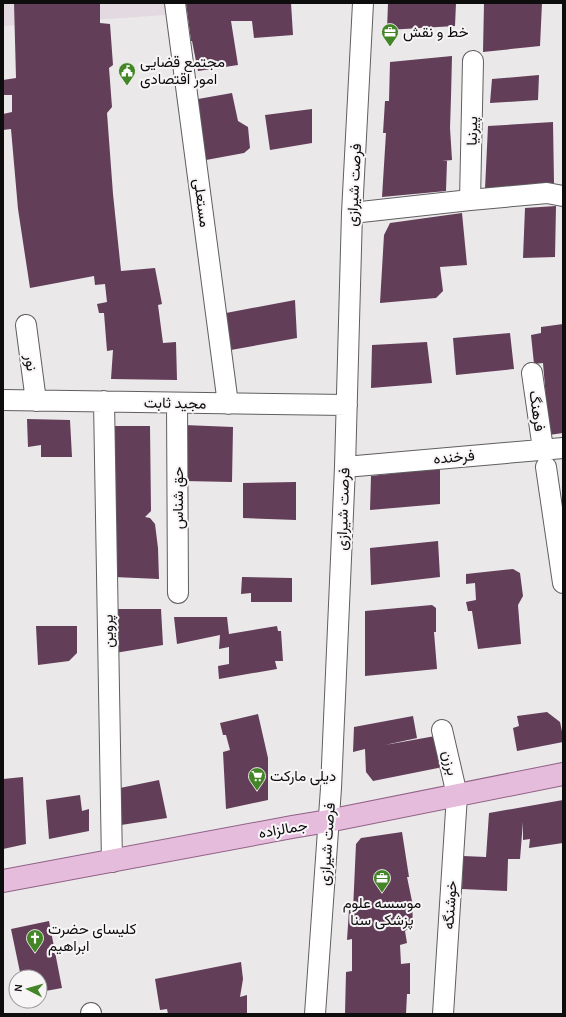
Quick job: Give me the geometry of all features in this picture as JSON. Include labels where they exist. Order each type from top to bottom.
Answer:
[{"type":"main road","name":"جمالزاده","points":[[3,882],[328,821],[563,774]]},
{"type":"street","name":"مستعلی","points":[[175,3],[228,404]]},
{"type":"street","name":"فرصت شیرازی","points":[[315,1014],[331,788],[345,467],[352,213],[363,3]]},
{"type":"street","name":"پیرنیا","points":[[470,200],[473,61]]},
{"type":"street","points":[[352,213],[547,193],[563,196]]},
{"type":"street","name":"نور","points":[[26,325],[36,401]]},
{"type":"street","name":"فرهنگ","points":[[532,373],[563,583]]},
{"type":"street","name":"مجید ثابت","points":[[3,400],[347,405]]},
{"type":"street","name":"پروین","points":[[104,401],[112,862]]},
{"type":"street","name":"حق شناس","points":[[177,403],[178,593]]},
{"type":"street","name":"فرخنده","points":[[345,467],[544,458],[563,448]]},
{"type":"street","name":"برزن","points":[[442,730],[457,795]]},
{"type":"street","name":"خوشنگه","points":[[443,1014],[457,795]]},
{"type":"shaded area","points":[[3,3],[179,3],[181,14],[3,26]]},
{"type":"building","points":[[14,3],[100,3],[100,23],[110,24],[113,65],[109,68],[112,107],[107,113],[121,271],[155,268],[162,304],[158,305],[163,343],[176,342],[177,380],[111,379],[113,350],[107,351],[104,313],[99,313],[97,304],[107,302],[105,284],[95,285],[94,276],[30,288],[18,209],[11,129],[3,130],[3,114],[12,112],[12,95],[3,95],[3,80],[16,78]]},
{"type":"building","points":[[186,3],[291,3],[293,35],[254,38],[252,21],[231,21],[238,65],[198,71],[191,41]]},
{"type":"building","points":[[388,3],[456,3],[455,26],[387,30]]},
{"type":"building","points":[[484,3],[542,3],[540,46],[483,52]]},
{"type":"building","points":[[452,56],[450,128],[452,160],[442,161],[447,161],[446,191],[382,197],[386,133],[383,133],[385,101],[389,101],[390,62]]},
{"type":"building","points":[[539,75],[538,100],[490,103],[492,79]]},
{"type":"building","points":[[232,93],[238,121],[248,127],[250,148],[244,153],[206,160],[198,99]]},
{"type":"building","points":[[312,109],[312,143],[270,150],[265,115]]},
{"type":"building","points":[[553,122],[554,183],[485,189],[488,126]]},
{"type":"building","points":[[556,206],[555,257],[523,258],[525,208]]},
{"type":"building","points":[[462,213],[467,265],[440,267],[443,291],[436,298],[380,303],[384,235],[390,223]]},
{"type":"building","points":[[295,300],[297,338],[231,350],[226,313]]},
{"type":"building","points":[[563,324],[563,433],[549,435],[543,363],[534,364],[531,335],[541,333],[541,327]]},
{"type":"building","points":[[510,333],[514,369],[456,375],[453,338]]},
{"type":"building","points":[[427,342],[432,383],[371,388],[372,345]]},
{"type":"building","points":[[27,419],[70,420],[72,457],[41,457],[41,445],[28,447]]},
{"type":"building","points":[[184,425],[233,427],[232,482],[184,481]]},
{"type":"building","points":[[113,426],[150,426],[151,511],[145,517],[150,518],[155,524],[158,548],[159,579],[114,577]]},
{"type":"building","points":[[440,468],[440,504],[370,510],[371,476]]},
{"type":"building","points":[[296,482],[296,520],[243,518],[243,483]]},
{"type":"building","points":[[438,541],[440,577],[371,585],[370,548]]},
{"type":"building","points":[[513,569],[520,573],[523,596],[518,605],[521,644],[478,649],[472,611],[468,611],[466,602],[476,600],[475,583],[466,584],[466,574]]},
{"type":"building","points":[[242,577],[292,578],[292,602],[251,602],[251,593],[241,594]]},
{"type":"building","points":[[432,605],[436,608],[436,632],[434,632],[437,669],[365,676],[365,611]]},
{"type":"building","points":[[114,609],[161,609],[163,645],[115,653]]},
{"type":"building","points":[[174,617],[227,617],[229,634],[277,626],[278,631],[281,631],[283,661],[275,661],[277,669],[219,679],[218,666],[229,664],[229,647],[219,649],[220,635],[177,644]]},
{"type":"building","points":[[36,626],[77,626],[77,653],[69,661],[38,665]]},
{"type":"building","points":[[547,712],[560,722],[563,742],[517,751],[513,728],[519,726],[517,716]]},
{"type":"building","points":[[258,714],[268,758],[268,800],[226,809],[223,752],[230,750],[226,735],[223,735],[220,723]]},
{"type":"building","points":[[413,716],[417,738],[385,745],[441,735],[448,766],[373,781],[366,772],[365,749],[353,752],[354,727]]},
{"type":"building","points":[[23,777],[26,844],[3,849],[3,779]]},
{"type":"building","points":[[159,780],[167,818],[121,825],[120,788]]},
{"type":"building","points":[[80,795],[82,811],[89,809],[89,831],[49,839],[46,800]]},
{"type":"building","points":[[563,800],[563,843],[529,848],[530,839],[523,840],[523,822],[520,859],[508,859],[507,891],[462,889],[463,856],[486,857],[489,813]]},
{"type":"building","points":[[402,832],[409,877],[407,877],[412,901],[413,926],[405,931],[407,943],[400,945],[401,964],[410,963],[410,994],[407,994],[406,1014],[345,1014],[346,972],[352,971],[352,939],[347,940],[349,910],[353,910],[356,844],[361,838]]},
{"type":"building","name":"کلیسای حضرت ابراهیم","points":[[49,921],[62,988],[48,991],[48,969],[19,969],[11,929]]},
{"type":"building","points":[[241,962],[243,979],[240,997],[247,995],[247,1014],[168,1014],[167,1009],[160,1010],[155,979]]},
{"type":"place","name":"خط و نقش","points":[[390,47]]},
{"type":"place","name":"مجتمع قضایی امور اقتصادی","points":[[127,86]]},
{"type":"place","name":"دیلی مارکت","points":[[257,791]]},
{"type":"place","name":"موسسه علوم پزشکی سنا","points":[[382,893]]},
{"type":"place","name":"کلیسای حضرت ابراهیم","points":[[35,953]]}]
